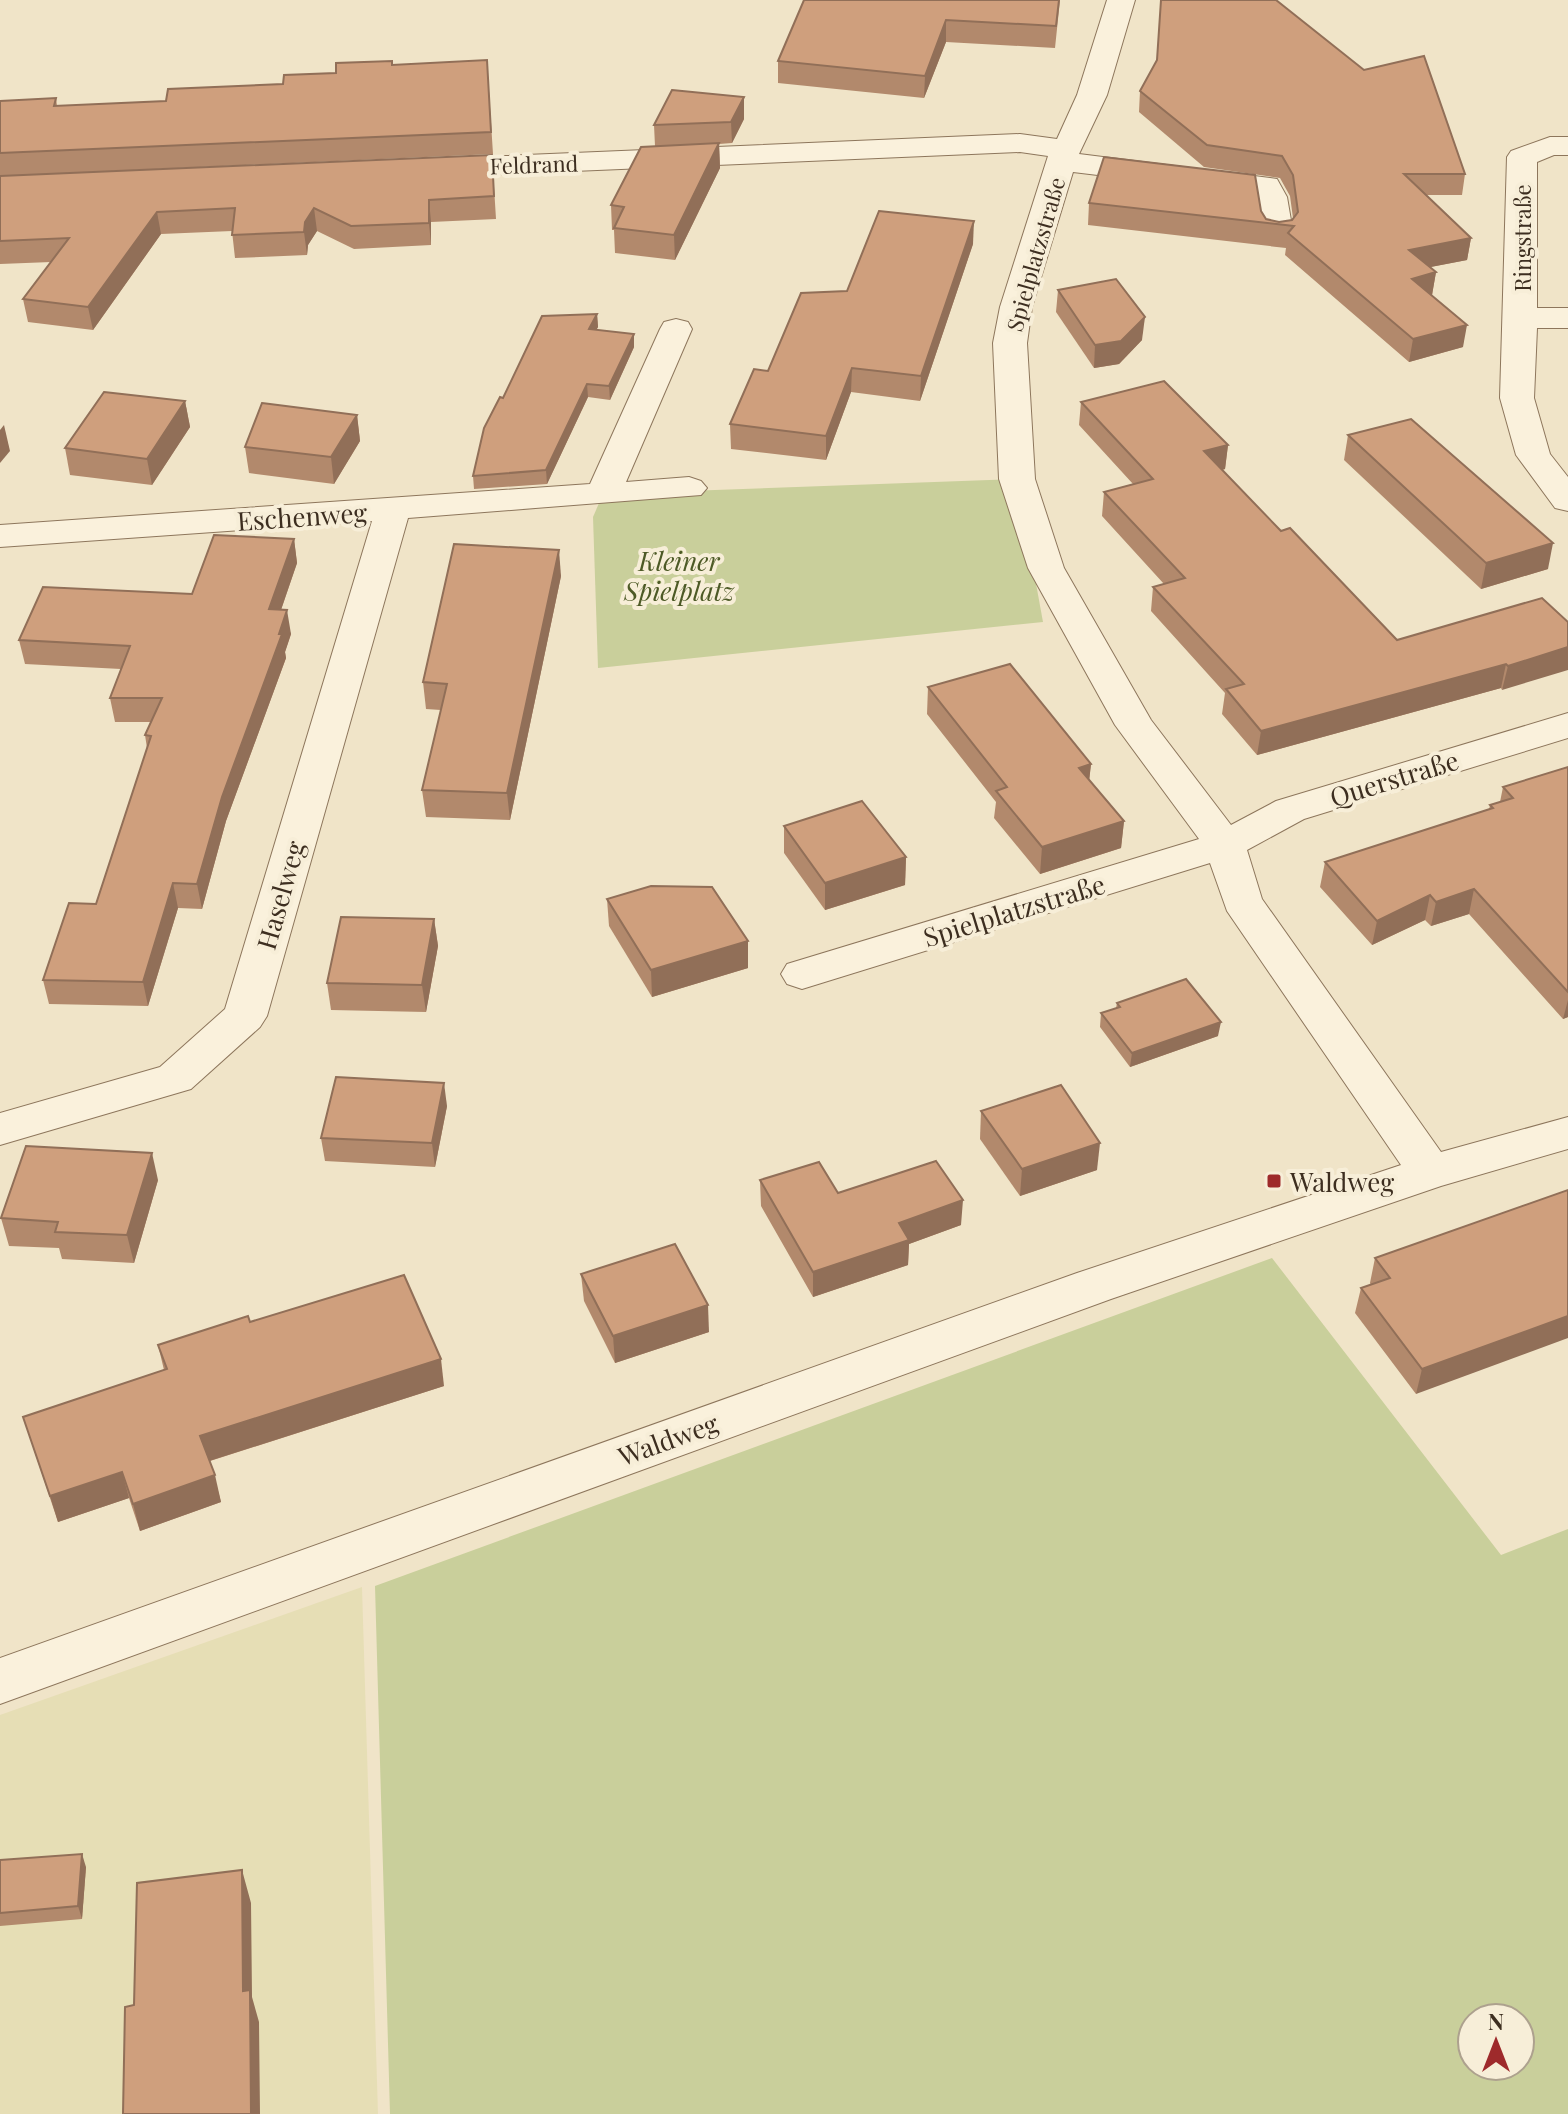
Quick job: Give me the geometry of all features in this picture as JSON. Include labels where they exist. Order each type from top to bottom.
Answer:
[{"type":"street","name":"Spielplatzstraße","points":[[1121,0],[1092,95],[1064,155],[1016,307],[1010,343],[1017,479],[1046,568],[1126,712],[1225,845],[1242,901],[1430,1172]]},
{"type":"street","name":"Feldrand","points":[[401,170],[1020,143],[1064,155],[1266,186],[1272,197],[1277,232]]},
{"type":"street","name":"Ringstraße","points":[[1568,146],[1550,146],[1522,157],[1517,398],[1533,455],[1568,500]]},
{"type":"street","name":"Ringstraße","points":[[1521,318],[1568,318]]},
{"type":"street","points":[[603,494],[676,329]]},
{"type":"street","name":"Eschenweg","points":[[0,536],[689,488]]},
{"type":"street","name":"Haselweg","points":[[0,1129],[175,1078],[245,1016],[393,510]]},
{"type":"street","name":"Querstraße","points":[[1225,845],[1290,810],[1568,725]]},
{"type":"street","name":"Spielplatzstraße","points":[[802,974],[1225,845]]},
{"type":"street","name":"Waldweg","points":[[0,1681],[1094,1286],[1430,1172],[1568,1133]]},
{"type":"shaded area","points":[[362,1587],[378,2114],[0,2114],[0,1715]]},
{"type":"green space","name":"Kleiner Spielplatz","points":[[1017,479],[1043,622],[598,668],[593,517],[603,494]]},
{"type":"green space","points":[[1272,1258],[1501,1555],[1568,1529],[1568,2114],[390,2114],[375,1586]]},
{"type":"building","points":[[804,0],[1059,0],[1056,26],[946,20],[925,76],[778,61]]},
{"type":"building","points":[[1161,0],[1276,0],[1364,70],[1424,56],[1465,174],[1404,174],[1471,238],[1409,250],[1436,272],[1412,279],[1467,325],[1413,339],[1288,233],[1294,226],[1089,203],[1104,157],[1255,175],[1261,211],[1266,219],[1279,222],[1292,220],[1298,212],[1293,175],[1282,156],[1207,145],[1140,91],[1157,60]]},
{"type":"building","points":[[487,60],[491,132],[0,153],[0,101],[56,98],[54,106],[166,101],[168,89],[283,84],[284,75],[336,73],[336,63],[392,61],[392,65]]},
{"type":"building","points":[[672,90],[744,97],[731,122],[654,125]]},
{"type":"building","points":[[719,143],[674,235],[614,228],[624,207],[611,205],[641,147]]},
{"type":"building","points":[[492,155],[494,196],[429,200],[429,223],[351,226],[314,208],[305,222],[304,232],[232,235],[235,208],[157,212],[88,307],[23,299],[69,238],[0,241],[0,176]]},
{"type":"building","points":[[879,211],[974,221],[921,376],[852,368],[826,436],[730,424],[754,369],[768,371],[801,293],[847,291]]},
{"type":"building","points":[[1116,279],[1145,317],[1121,341],[1095,345],[1058,290]]},
{"type":"building","points":[[597,314],[589,329],[634,334],[609,386],[587,384],[546,470],[473,476],[484,428],[500,397],[503,398],[542,316]]},
{"type":"building","points":[[1164,381],[1228,445],[1204,451],[1281,531],[1290,528],[1397,640],[1542,598],[1568,622],[1568,647],[1508,666],[1506,664],[1261,731],[1226,689],[1244,684],[1153,587],[1185,578],[1104,492],[1153,479],[1081,402]]},
{"type":"building","points":[[104,392],[185,401],[147,459],[65,448]]},
{"type":"building","points":[[262,403],[357,415],[331,457],[245,447]]},
{"type":"building","points":[[1411,419],[1553,543],[1486,563],[1348,435]]},
{"type":"building","points":[[214,535],[294,539],[269,609],[287,610],[279,634],[282,634],[222,797],[197,884],[173,883],[143,982],[43,980],[69,903],[96,904],[151,736],[145,735],[162,698],[110,698],[130,646],[19,640],[43,587],[192,594]]},
{"type":"building","points":[[454,544],[559,550],[507,793],[422,790],[447,684],[423,682]]},
{"type":"building","points":[[1010,664],[1091,764],[1079,768],[1124,821],[1042,847],[996,791],[1007,787],[928,687]]},
{"type":"building","points":[[1568,767],[1568,992],[1474,889],[1436,902],[1430,895],[1377,921],[1325,862],[1493,808],[1490,805],[1513,798],[1503,787]]},
{"type":"building","points":[[862,801],[906,857],[825,883],[784,826]]},
{"type":"building","points":[[651,886],[712,887],[748,941],[651,970],[607,899]]},
{"type":"building","points":[[341,917],[434,919],[422,985],[327,983]]},
{"type":"building","points":[[1186,979],[1221,1022],[1132,1053],[1101,1013],[1120,1007],[1117,1003]]},
{"type":"building","points":[[336,1077],[444,1083],[432,1143],[321,1138]]},
{"type":"building","points":[[1061,1085],[1100,1143],[1022,1169],[981,1111]]},
{"type":"building","points":[[26,1146],[152,1153],[127,1235],[55,1232],[58,1222],[1,1218]]},
{"type":"building","points":[[936,1161],[963,1200],[899,1223],[909,1240],[813,1272],[760,1180],[819,1162],[838,1193]]},
{"type":"building","points":[[1568,1190],[1568,1316],[1422,1369],[1361,1288],[1390,1278],[1375,1258]]},
{"type":"building","points":[[675,1244],[708,1305],[613,1336],[581,1274]]},
{"type":"building","points":[[404,1275],[441,1359],[200,1436],[215,1475],[133,1504],[122,1472],[50,1496],[23,1417],[167,1369],[158,1345],[248,1316],[250,1322]]},
{"type":"building","points":[[82,1854],[78,1906],[0,1913],[0,1860]]},
{"type":"building","points":[[242,1870],[243,1991],[250,1990],[251,2114],[123,2114],[125,2007],[134,2005],[137,1883]]},
{"type":"place","name":"Waldweg","points":[[1274,1181]]}]
